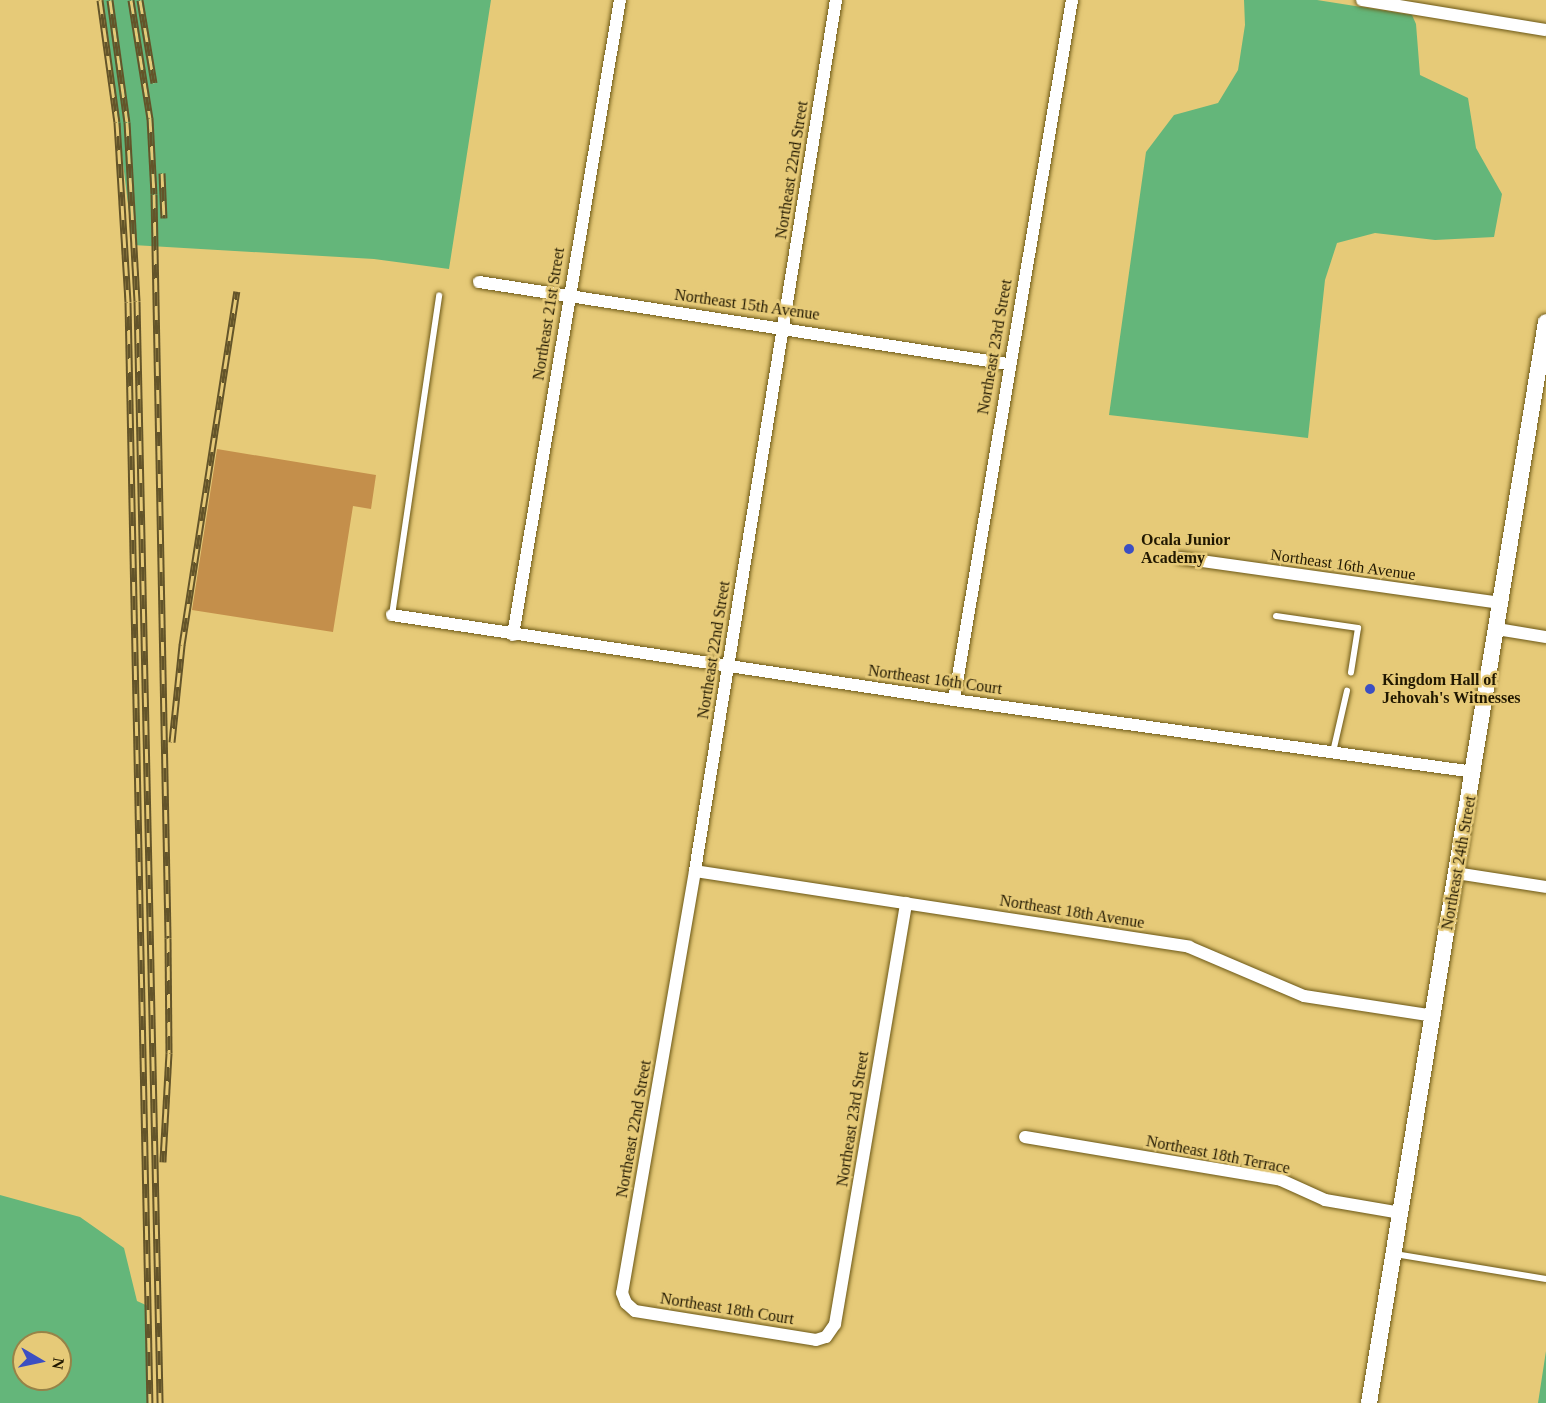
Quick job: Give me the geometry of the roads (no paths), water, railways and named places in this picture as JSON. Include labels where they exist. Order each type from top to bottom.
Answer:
[{"type":"street","name":"Northeast 21st Street","points":[[513,635],[568,297],[620,0]]},
{"type":"street","name":"Northeast 22nd Street","points":[[626,1303],[622,1293],[695,871],[836,0]]},
{"type":"street","name":"Northeast 23rd Street","points":[[954,700],[1008,364],[1072,0]]},
{"type":"street","points":[[1362,0],[1546,30]]},
{"type":"street","name":"Northeast 15th Avenue","points":[[479,282],[568,297],[783,327],[1008,364]]},
{"type":"street","name":"Northeast 24th Street","points":[[1369,1403],[1544,347],[1546,322]]},
{"type":"street","name":"Northeast 16th Avenue","points":[[1180,558],[1502,603]]},
{"type":"street","name":"Northeast 16th Court","points":[[392,615],[954,700],[1474,772]]},
{"type":"street","points":[[1497,629],[1546,637]]},
{"type":"street","name":"Northeast 18th Avenue","points":[[695,871],[1189,947],[1304,996],[1434,1016]]},
{"type":"street","points":[[1456,873],[1546,887]]},
{"type":"street","name":"Northeast 23rd Street","points":[[826,1337],[835,1324],[906,903]]},
{"type":"street","name":"Northeast 18th Terrace","points":[[1025,1137],[1281,1180],[1325,1200],[1401,1213]]},
{"type":"street","name":"Northeast 18th Court","points":[[626,1303],[635,1311],[816,1340],[826,1337]]},
{"type":"lane","points":[[392,615],[439,295]]},
{"type":"lane","points":[[1276,616],[1358,627],[1351,672]]},
{"type":"lane","points":[[1333,753],[1347,691]]},
{"type":"lane","points":[[1394,1254],[1546,1279]]},
{"type":"railway","points":[[100,0],[117,122],[128,302],[150,1403]]},
{"type":"railway","points":[[110,0],[127,122],[137,301],[160,1403]]},
{"type":"railway","points":[[131,0],[150,118],[154,194],[168,938],[169,1053],[163,1162]]},
{"type":"railway","points":[[140,0],[154,83]]},
{"type":"railway","points":[[162,173],[164,218]]},
{"type":"railway","points":[[172,742],[182,645],[237,291]]},
{"type":"place","name":"Ocala Junior Academy","points":[[1129,549]]},
{"type":"place","name":"Kingdom Hall of Jehovah's Witnesses","points":[[1370,689]]}]
